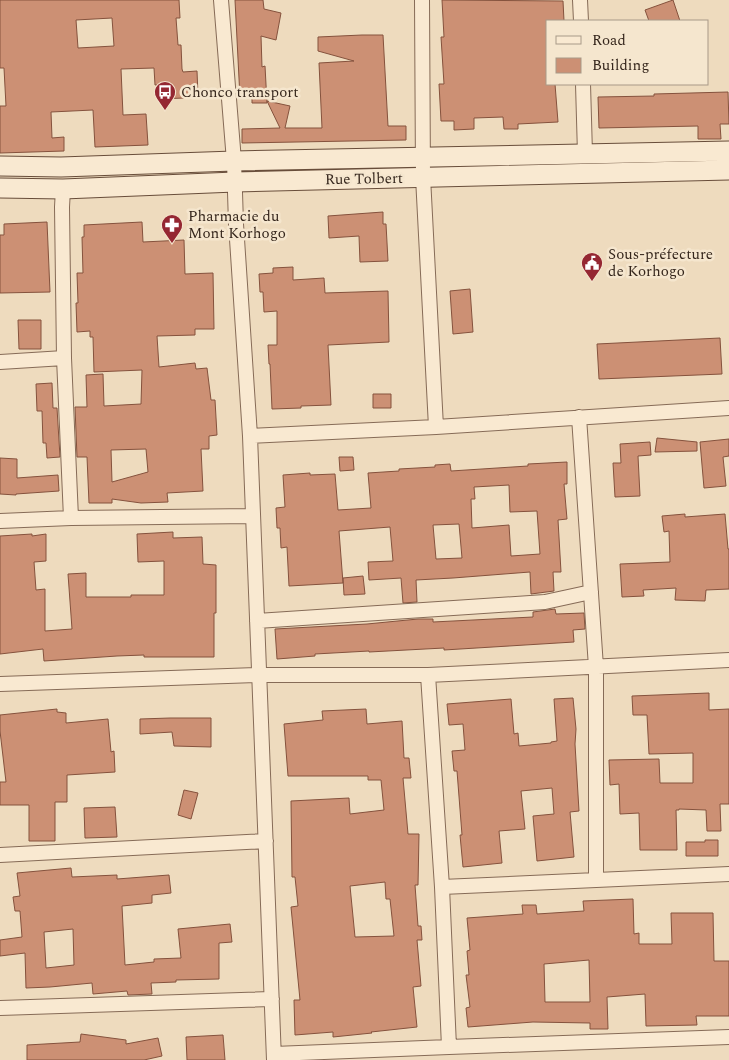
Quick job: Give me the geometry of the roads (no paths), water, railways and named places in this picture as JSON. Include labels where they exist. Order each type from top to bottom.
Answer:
[{"type":"street","points":[[221,0],[234,161],[236,224],[250,436],[274,1057],[450,1047],[729,1037]]},
{"type":"street","points":[[422,0],[423,178],[436,427]]},
{"type":"street","points":[[580,0],[580,20]]},
{"type":"street","points":[[582,85],[585,154]]},
{"type":"street","name":"Rue Tolbert","points":[[0,166],[61,167],[234,161],[729,151]]},
{"type":"street","name":"Rue Tolbert","points":[[0,188],[63,189],[235,182],[729,170]]},
{"type":"street","points":[[63,189],[64,358],[71,518]]},
{"type":"street","points":[[0,362],[64,358]]},
{"type":"street","points":[[250,436],[436,427],[729,408]]},
{"type":"street","points":[[579,417],[596,667],[596,880]]},
{"type":"street","points":[[0,521],[71,518],[253,516]]},
{"type":"street","points":[[257,621],[545,602],[591,592]]},
{"type":"street","points":[[0,684],[259,675],[428,675],[729,660]]},
{"type":"street","points":[[428,675],[450,1047]]},
{"type":"street","points":[[0,855],[266,841]]},
{"type":"street","points":[[442,887],[729,874]]},
{"type":"street","points":[[0,1008],[272,999]]},
{"type":"place","name":"Chonco transport","points":[[165,111]]},
{"type":"place","name":"Pharmacie du Mont Korhogo","points":[[172,244]]},
{"type":"place","name":"Sous-préfecture de Korhogo","points":[[592,282]]}]
